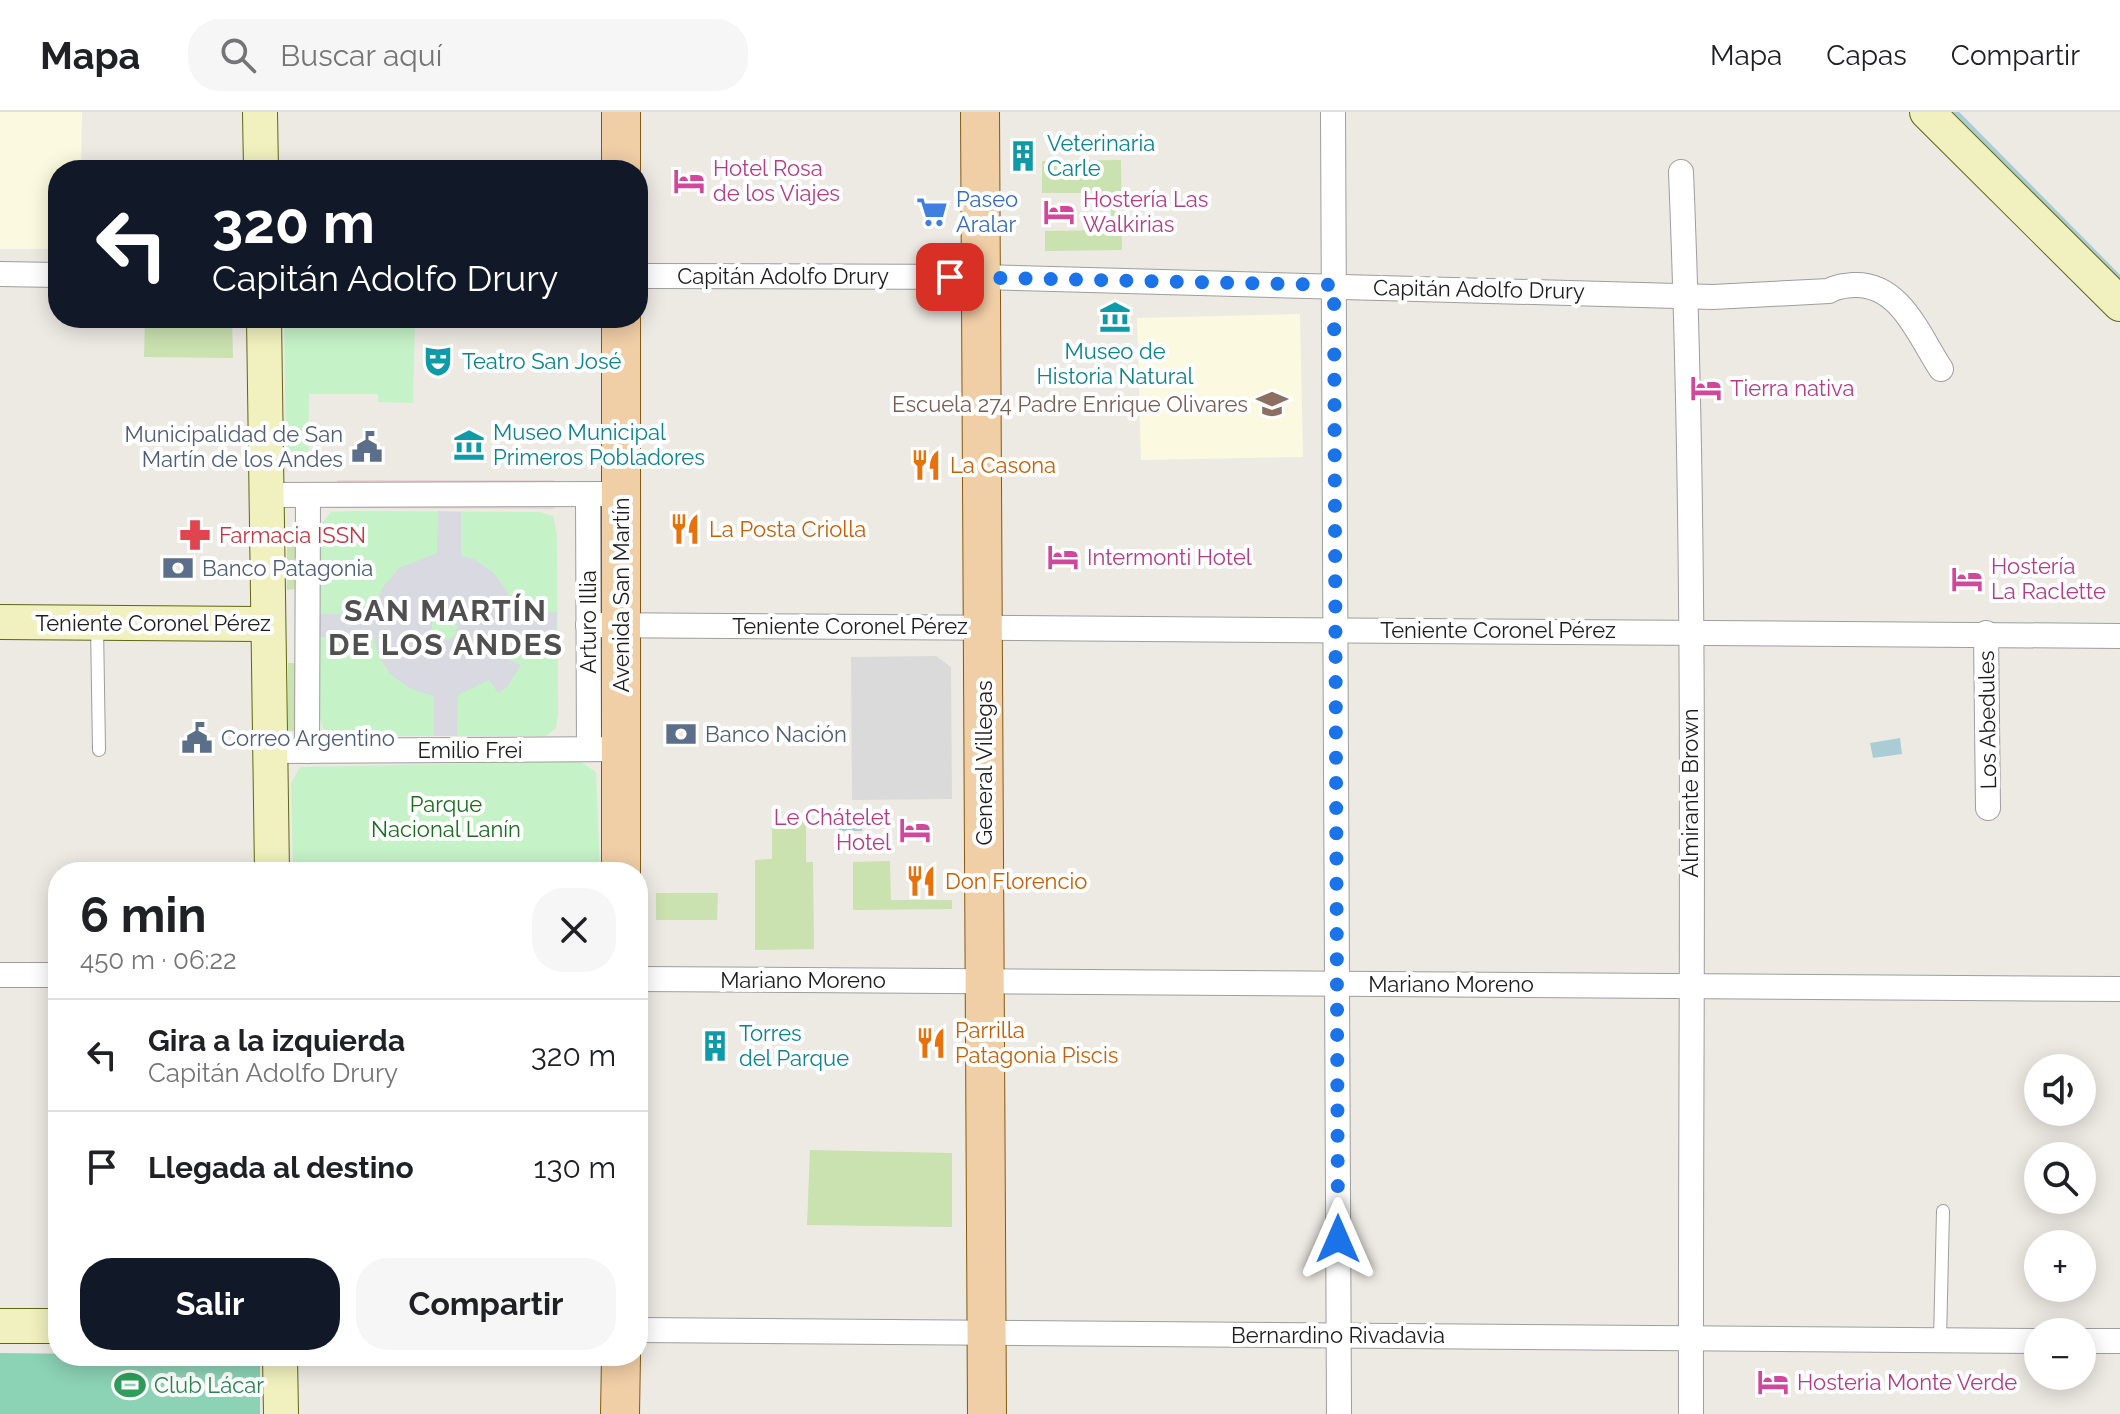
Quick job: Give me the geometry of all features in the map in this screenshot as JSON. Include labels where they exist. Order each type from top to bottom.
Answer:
[{"type":"main road","points":[[260,112],[261,160]]},
{"type":"main road","points":[[621,112],[621,160]]},
{"type":"main road","name":"General Villegas","points":[[980,112],[987,1414]]},
{"type":"main road","points":[[1927,112],[2120,304]]},
{"type":"main road","points":[[264,328],[272,862]]},
{"type":"main road","name":"Avenida San Martín","points":[[620,328],[605,494],[604,625],[605,749],[620,862]]},
{"type":"main road","name":"Teniente Coronel Pérez","points":[[0,622],[268,624]]},
{"type":"main road","points":[[0,1326],[48,1326]]},
{"type":"main road","points":[[280,1366],[281,1414]]},
{"type":"main road","points":[[620,1414],[621,1366]]},
{"type":"street","points":[[1333,112],[1339,1414]]},
{"type":"street","name":"Almirante Brown","points":[[1681,172],[1686,294],[1689,631],[1691,1414]]},
{"type":"street","points":[[0,274],[48,275]]},
{"type":"street","name":"Capitán Adolfo Drury","points":[[648,276],[981,277],[1713,297],[1814,292],[1860,285],[1879,288],[1899,304],[1941,369]]},
{"type":"street","points":[[266,495],[605,494]]},
{"type":"street","points":[[307,751],[308,495]]},
{"type":"street","name":"Teniente Coronel Pérez","points":[[268,624],[306,623]]},
{"type":"street","name":"Teniente Coronel Pérez","points":[[604,625],[2120,636]]},
{"type":"street","name":"Los Abedules","points":[[1986,633],[1988,808]]},
{"type":"street","name":"Emilio Frei","points":[[270,751],[605,749]]},
{"type":"street","points":[[0,975],[48,975]]},
{"type":"street","name":"Mariano Moreno","points":[[648,979],[2120,989]]},
{"type":"street","name":"Bernardino Rivadavia","points":[[648,1330],[2024,1341]]},
{"type":"street","points":[[2096,1341],[2120,1341]]},
{"type":"lane","points":[[97,623],[99,750]]},
{"type":"lane","points":[[1940,1340],[1943,1211]]},
{"type":"shaded area","points":[[0,112],[82,112],[81,160],[48,160],[48,249],[0,249]]},
{"type":"shaded area","points":[[1300,314],[1303,457],[1141,460],[1137,318]]},
{"type":"shaded area","points":[[337,480],[554,480],[554,509],[337,508]]},
{"type":"shaded area","points":[[438,511],[461,512],[461,556],[474,559],[493,572],[507,591],[515,614],[557,612],[556,635],[515,637],[507,659],[521,665],[507,687],[498,693],[489,680],[458,695],[457,736],[434,736],[434,696],[411,689],[391,675],[379,657],[373,636],[320,637],[320,614],[373,613],[382,588],[399,568],[437,553]],"holes":[[[439,613],[448,613],[458,622],[455,635],[448,640],[439,639],[432,633],[432,620]]]},
{"type":"shaded area","points":[[936,656],[951,667],[952,799],[852,800],[851,657]]},
{"type":"green space","points":[[1121,160],[1122,250],[1045,251],[1045,231],[1111,230],[1111,193],[1042,193],[1042,161]]},
{"type":"green space","points":[[145,328],[232,328],[233,358],[144,357]]},
{"type":"green space","points":[[284,328],[415,328],[413,403],[378,402],[378,394],[309,394],[308,469],[291,469],[286,452]]},
{"type":"green space","points":[[331,512],[540,512],[553,516],[557,536],[556,728],[546,736],[340,736],[324,731],[320,719],[320,525]]},
{"type":"green space","points":[[295,532],[295,589],[287,590],[287,533]]},
{"type":"green space","points":[[288,663],[295,663],[295,731],[288,731]]},
{"type":"green space","name":"Parque Nacional Lanín","points":[[581,762],[596,772],[600,862],[293,862],[291,783],[300,767]]},
{"type":"green space","points":[[806,821],[806,862],[813,862],[814,949],[755,950],[755,860],[772,859],[772,822]]},
{"type":"green space","points":[[890,861],[891,900],[952,900],[952,909],[853,910],[853,862]]},
{"type":"green space","points":[[656,893],[718,893],[717,920],[656,920]]},
{"type":"green space","points":[[810,1150],[952,1153],[952,1227],[807,1225]]},
{"type":"green space","name":"Club Lácar","points":[[0,1353],[48,1354],[48,1366],[260,1366],[260,1414],[0,1414]]},
{"type":"water","points":[[1900,738],[1902,754],[1873,758],[1870,743]]},
{"type":"water","points":[[839,811],[862,811],[862,831],[839,831]]},
{"type":"waterway","points":[[1955,112],[2120,279]]},
{"type":"place","name":"Veterinaria Carle","points":[[1023,156]]},
{"type":"place","name":"Hotel Rosa de los Viajes","points":[[689,181]]},
{"type":"place","name":"Paseo Aralar","points":[[932,212]]},
{"type":"place","name":"Hostería Las Walkirias","points":[[1059,212]]},
{"type":"place","name":"Museo de Historia Natural","points":[[1115,317]]},
{"type":"place","name":"Teatro San José","points":[[438,361]]},
{"type":"place","name":"Tierra nativa","points":[[1706,388]]},
{"type":"place","name":"Escuela 274 Padre Enrique Olivares","points":[[1272,404]]},
{"type":"place","name":"Museo Municipal Primeros Pobladores","points":[[469,445]]},
{"type":"place","name":"Municipalidad de San Martín de los Andes","points":[[367,447]]},
{"type":"place","name":"La Casona","points":[[926,465]]},
{"type":"place","name":"La Posta Criolla","points":[[685,529]]},
{"type":"place","name":"Farmacia ISSN","points":[[195,535]]},
{"type":"place","name":"Intermonti Hotel","points":[[1063,557]]},
{"type":"place","name":"Banco Patagonia","points":[[178,568]]},
{"type":"place","name":"Hostería La Raclette","points":[[1967,579]]},
{"type":"place","name":"Banco Nación","points":[[681,734]]},
{"type":"place","name":"Correo Argentino","points":[[197,738]]},
{"type":"place","name":"Le Chátelet Hotel","points":[[915,830]]},
{"type":"place","name":"Don Florencio","points":[[921,881]]},
{"type":"place","name":"Parrilla Patagonia Piscis","points":[[931,1043]]},
{"type":"place","name":"Torres del Parque","points":[[715,1046]]},
{"type":"place","name":"Hosteria Monte Verde","points":[[1773,1382]]},
{"type":"place","name":"Club Lácar","points":[[130,1385]]},
{"type":"district","name":"SAN MARTÍN DE LOS ANDES","points":[[446,628]]},
{"type":"route","points":[[950,277],[1334,285],[1338,1239]]}]
